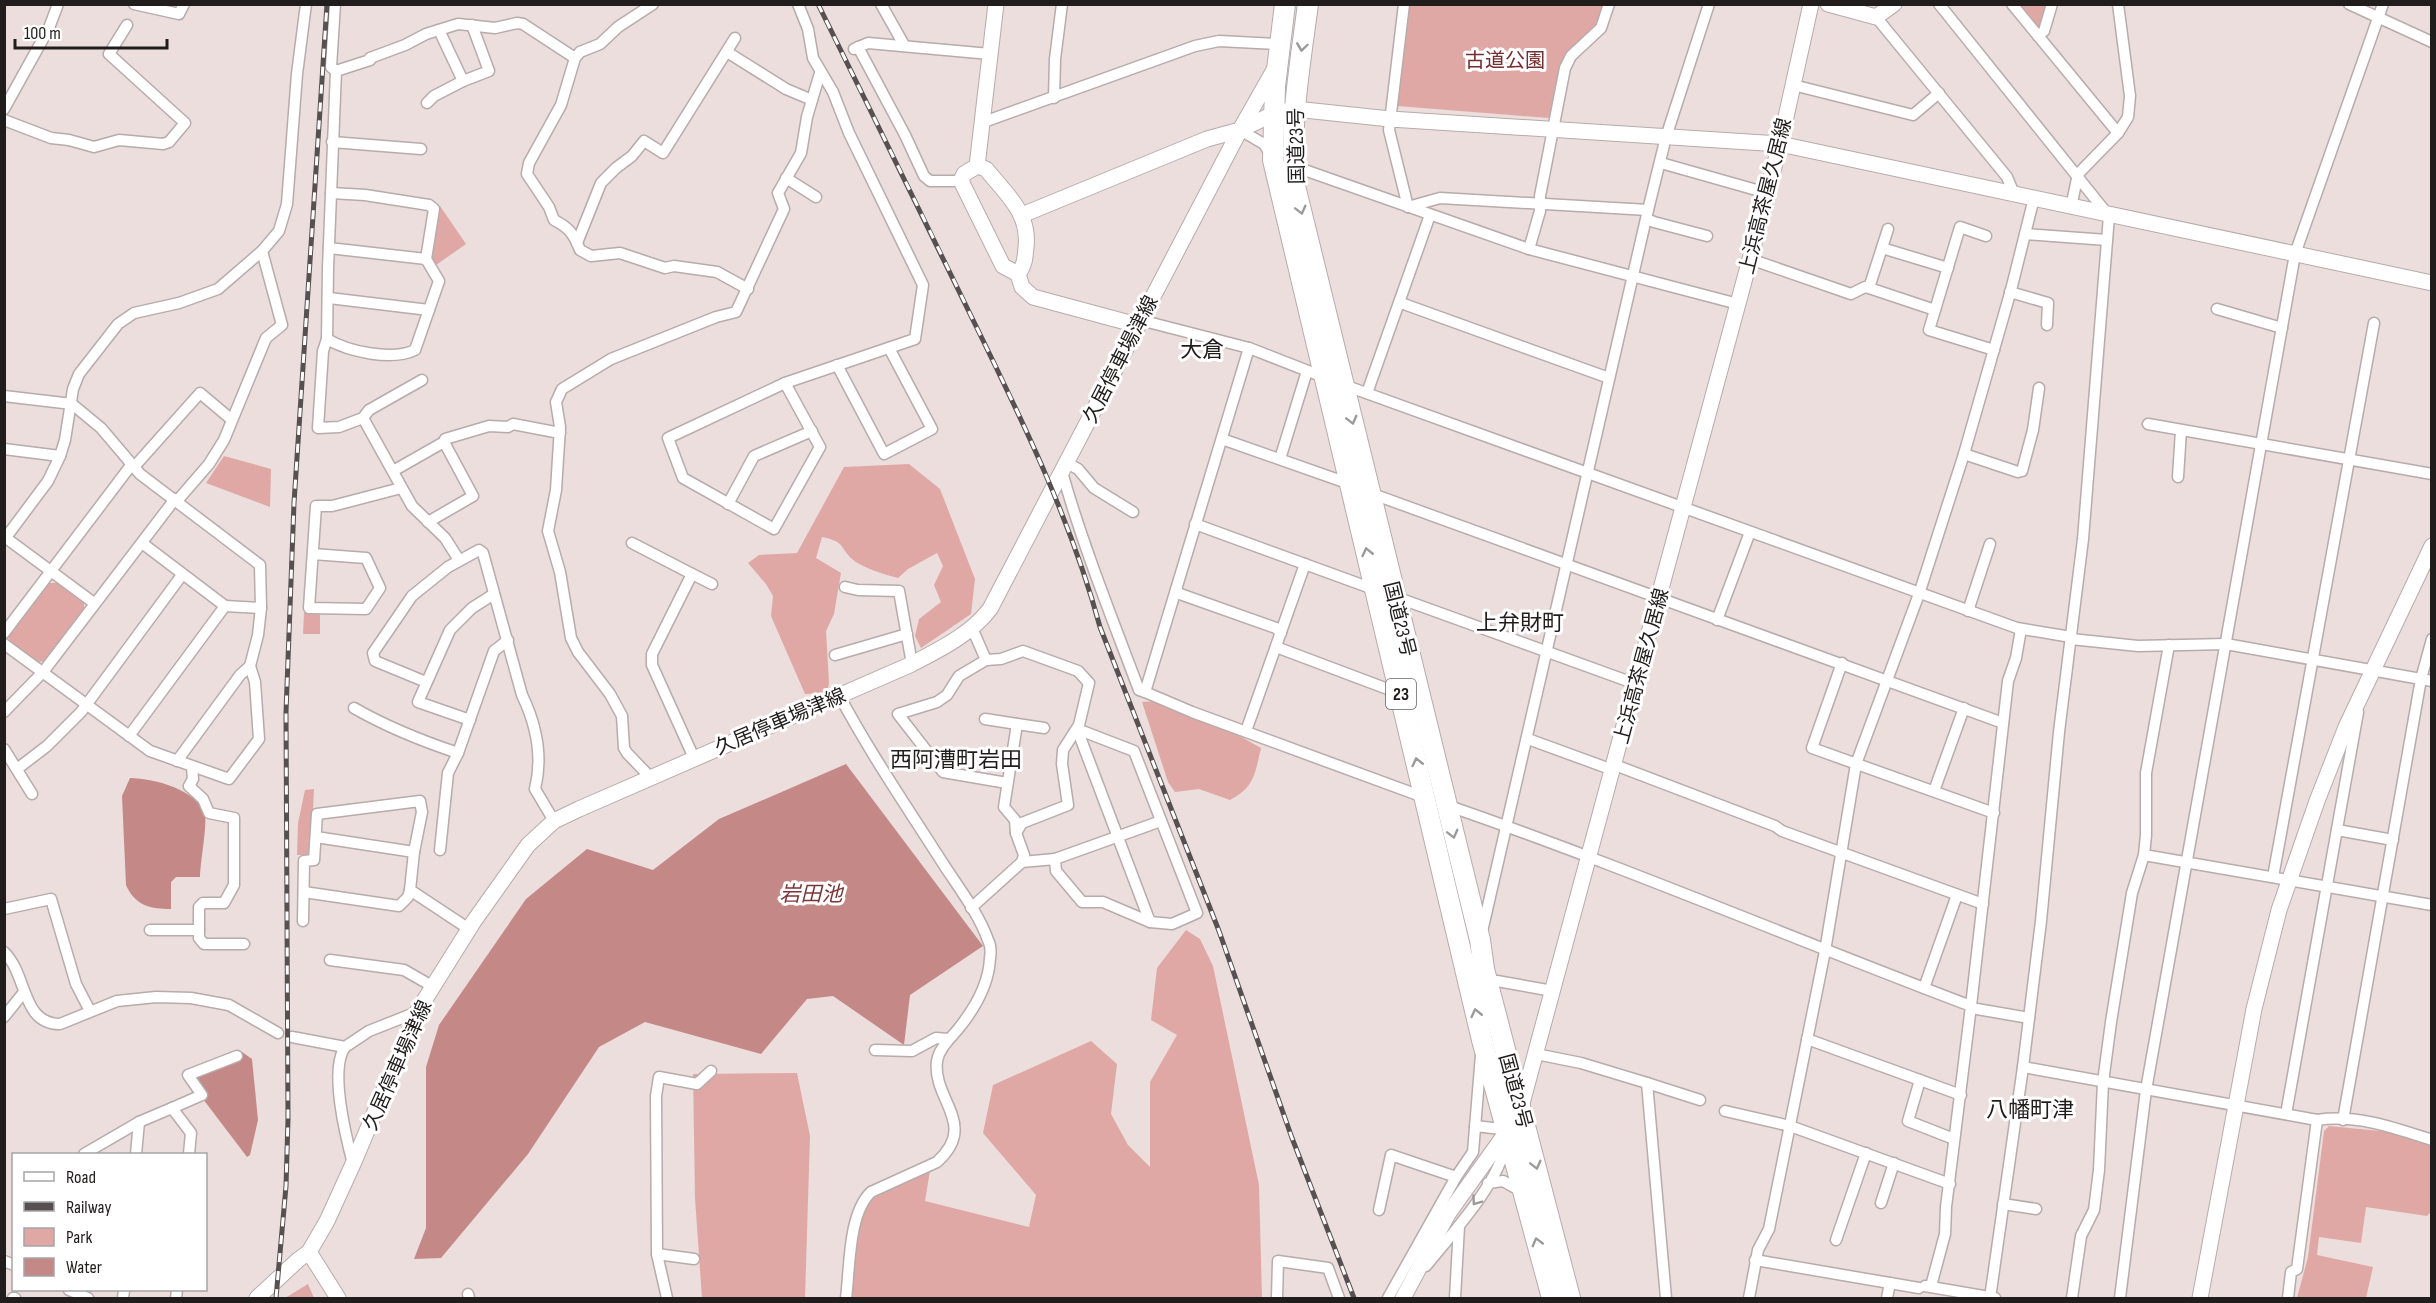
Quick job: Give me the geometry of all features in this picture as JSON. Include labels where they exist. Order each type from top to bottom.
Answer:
[{"type":"highway","name":"国道23号","points":[[1285,4],[1273,114],[1273,160],[1335,381],[1370,493],[1401,694],[1482,1040],[1508,1130],[1551,1299]]},
{"type":"highway","name":"国道23号","points":[[1308,4],[1294,109],[1293,166],[1295,186],[1335,381],[1350,484],[1385,593],[1446,805],[1480,940],[1487,982],[1570,1299]]},
{"type":"main road","points":[[977,166],[996,4]]},
{"type":"main road","name":"上浜高茶屋久居線","points":[[1408,1291],[1448,1214],[1508,1130],[1521,1107],[1750,259],[1780,144],[1811,4]]},
{"type":"main road","points":[[1828,4],[1876,17],[1894,4]]},
{"type":"main road","name":"久居停車場津線","points":[[257,1299],[309,1252],[327,1221],[353,1164],[417,1012],[469,929],[528,845],[554,821],[912,664],[972,628],[990,609],[1240,130],[1277,65]]},
{"type":"main road","points":[[1022,215],[1207,139],[1240,130],[1273,114],[1294,109],[1390,119],[1780,144],[2109,216],[2432,283]]},
{"type":"main road","points":[[977,166],[964,174],[961,181],[1003,266],[1018,274],[1022,287],[1033,297],[1139,323]]},
{"type":"main road","points":[[977,166],[986,169],[1022,215],[1028,231],[1024,265],[1018,274]]},
{"type":"main road","points":[[2200,1299],[2261,980],[2279,910],[2317,801],[2362,691],[2432,546]]},
{"type":"main road","points":[[309,1252],[338,1299]]},
{"type":"street","points":[[4,109],[49,28],[58,4]]},
{"type":"street","points":[[134,4],[179,14],[184,4]]},
{"type":"street","points":[[94,603],[5,539],[48,481],[60,456],[72,404],[73,388],[79,374],[118,324],[126,317],[143,310],[207,295],[227,283],[262,251],[279,231],[287,204],[297,74],[306,4]]},
{"type":"street","points":[[335,4],[331,67],[336,71]]},
{"type":"street","points":[[653,4],[618,27],[600,44],[580,52],[575,58],[561,105],[529,163],[527,174],[549,207],[554,220],[568,228],[574,235],[580,250],[591,256],[620,253],[665,268],[674,266],[717,272],[748,289]]},
{"type":"street","points":[[784,383],[820,447],[774,530],[683,478],[668,438],[784,383],[915,339],[923,285],[849,133],[833,92],[813,58],[808,29],[798,4]]},
{"type":"street","points":[[881,4],[904,45]]},
{"type":"street","points":[[1054,98],[1055,59],[1062,4]]},
{"type":"street","points":[[1404,4],[1389,130],[1408,207]]},
{"type":"street","points":[[1529,249],[1539,212],[1565,68],[1571,56],[1601,28],[1609,4]]},
{"type":"street","points":[[1480,940],[1666,137],[1709,4]]},
{"type":"street","points":[[1755,1260],[1992,1298],[2029,1018],[2083,539],[2109,216],[2078,174],[1939,4]]},
{"type":"street","points":[[2012,4],[2118,133]]},
{"type":"street","points":[[2038,36],[2044,31],[2052,4]]},
{"type":"street","points":[[2071,207],[2078,174],[2118,133],[2128,117],[2130,104],[2118,4]]},
{"type":"street","points":[[2349,4],[2432,42]]},
{"type":"street","points":[[2120,1299],[2146,1090],[2295,254],[2383,4]]},
{"type":"street","points":[[1876,17],[2007,177],[2014,194]]},
{"type":"street","points":[[336,71],[370,60],[370,57],[458,24],[495,28],[523,24],[575,58]]},
{"type":"street","points":[[4,120],[51,138],[94,147],[119,140],[163,144],[169,142],[185,123],[109,54],[127,25]]},
{"type":"street","points":[[427,103],[434,96],[463,81],[489,71],[472,25]]},
{"type":"street","points":[[439,30],[463,81]]},
{"type":"street","points":[[577,243],[601,183],[632,156],[644,141],[663,153],[735,38]]},
{"type":"street","points":[[981,123],[1195,46],[1219,41],[1279,44]]},
{"type":"street","points":[[961,181],[930,181],[924,176],[905,135],[856,48],[868,43],[990,54]]},
{"type":"street","points":[[727,52],[786,89],[812,100]]},
{"type":"street","points":[[336,71],[327,339],[323,351],[318,428],[339,427],[363,418],[369,410],[422,380]]},
{"type":"street","points":[[651,778],[624,748],[622,716],[610,694],[578,652],[571,638],[560,572],[548,531],[556,490],[560,433],[556,402],[562,389],[619,356],[716,317],[736,312],[784,209],[778,193],[801,153],[820,73]]},
{"type":"street","points":[[1793,85],[1913,115],[1939,93]]},
{"type":"street","points":[[1240,130],[1264,144],[1273,160]]},
{"type":"street","points":[[332,142],[421,149]]},
{"type":"street","points":[[1661,163],[1767,193]]},
{"type":"street","points":[[1293,166],[1529,249],[1738,304]]},
{"type":"street","points":[[786,178],[816,197]]},
{"type":"street","points":[[327,339],[374,355],[415,350],[439,281],[426,259],[434,209],[429,205],[365,195],[331,193]]},
{"type":"street","points":[[1408,207],[1440,198],[1648,214],[1654,222],[1707,236]]},
{"type":"street","points":[[1749,1299],[1755,1260],[1769,1229],[1808,1039],[1856,764],[1919,594],[1964,454],[2034,198]]},
{"type":"street","points":[[1367,393],[1401,303],[1430,215]]},
{"type":"street","points":[[1986,236],[1960,227],[1929,330],[1994,350]]},
{"type":"street","points":[[1869,288],[1888,229]]},
{"type":"street","points":[[2025,234],[2107,240]]},
{"type":"street","points":[[329,248],[426,259]]},
{"type":"street","points":[[1882,248],[1948,268]]},
{"type":"street","points":[[4,712],[43,672],[94,603],[176,500],[209,464],[224,440],[266,338],[282,325],[262,251]]},
{"type":"street","points":[[1750,259],[1851,294],[1865,287],[1935,309]]},
{"type":"street","points":[[2010,292],[2048,303],[2047,325]]},
{"type":"street","points":[[329,298],[429,310]]},
{"type":"street","points":[[1401,303],[1609,378]]},
{"type":"street","points":[[2217,309],[2282,328]]},
{"type":"street","points":[[1139,323],[1249,348],[1919,594],[2021,629],[2138,646],[2226,644],[2426,680]]},
{"type":"street","points":[[2273,877],[2374,323]]},
{"type":"street","points":[[837,365],[884,454],[932,429],[889,348]]},
{"type":"street","points":[[1144,692],[1249,348]]},
{"type":"street","points":[[1280,459],[1307,371]]},
{"type":"street","points":[[1964,454],[2018,472],[2022,471],[2033,430],[2039,387]]},
{"type":"street","points":[[4,633],[133,466],[200,393],[232,420]]},
{"type":"street","points":[[4,396],[72,404],[101,428],[140,474],[260,565],[261,609],[258,635],[250,666],[255,682],[259,739],[229,779],[192,767],[150,751],[4,644]]},
{"type":"street","points":[[363,418],[412,506],[445,538],[459,560]]},
{"type":"street","points":[[393,471],[444,442],[445,439],[489,426],[508,427],[513,424],[560,433]]},
{"type":"street","points":[[2148,424],[2432,474]]},
{"type":"street","points":[[2178,477],[2181,430]]},
{"type":"street","points":[[728,504],[754,456],[812,431]]},
{"type":"street","points":[[1222,439],[1350,484]]},
{"type":"street","points":[[428,522],[473,496],[444,442]]},
{"type":"street","points":[[4,449],[60,456]]},
{"type":"street","points":[[1133,513],[1095,488],[1077,469],[1064,468],[1081,534],[1139,690],[1425,798],[1508,826],[1971,1007],[2029,1018]]},
{"type":"street","points":[[313,554],[366,558],[380,588],[366,609],[309,608],[316,506],[332,506],[401,488]]},
{"type":"street","points":[[1370,493],[2003,723]]},
{"type":"street","points":[[1196,524],[1636,684]]},
{"type":"street","points":[[1717,620],[1750,532]]},
{"type":"street","points":[[142,543],[225,606],[261,609]]},
{"type":"street","points":[[632,543],[712,584]]},
{"type":"street","points":[[1968,611],[1990,544]]},
{"type":"street","points":[[426,682],[375,661],[373,653],[412,596],[459,560],[479,550],[483,553],[522,695],[536,734],[539,772],[535,789],[554,821]]},
{"type":"street","points":[[1246,731],[1305,564]]},
{"type":"street","points":[[692,574],[652,654],[652,665],[694,758]]},
{"type":"street","points":[[17,769],[46,746],[87,704],[182,575]]},
{"type":"street","points":[[845,587],[858,590],[899,591],[912,664]]},
{"type":"street","points":[[1176,590],[1180,594],[1276,628],[1281,633]]},
{"type":"street","points":[[470,720],[418,702],[450,630],[472,608],[494,594]]},
{"type":"street","points":[[129,736],[225,606]]},
{"type":"street","points":[[972,628],[986,660]]},
{"type":"street","points":[[1923,1286],[1945,1234],[1946,1207],[2008,681],[2016,657],[2021,629]]},
{"type":"street","points":[[836,655],[907,634]]},
{"type":"street","points":[[2343,1120],[2432,639]]},
{"type":"street","points":[[440,850],[448,773],[458,753],[494,651],[508,640]]},
{"type":"street","points":[[2072,1299],[2081,1236],[2094,1210],[2099,1170],[2103,1082],[2121,949],[2132,893],[2144,855],[2146,773],[2169,645]]},
{"type":"street","points":[[1276,647],[1401,694]]},
{"type":"street","points":[[1006,783],[943,772],[898,714],[937,702],[947,694],[959,676],[986,660],[1001,659],[1023,651],[1078,671],[1089,683],[1077,729],[1067,740],[1062,757],[1068,805],[1022,823],[1016,833]]},
{"type":"street","points":[[1842,663],[1812,748],[1994,813]]},
{"type":"street","points":[[177,761],[240,675],[250,666]]},
{"type":"street","points":[[2286,1114],[2362,691]]},
{"type":"street","points":[[839,695],[971,908],[988,940],[990,960],[984,988],[959,1028],[948,1039],[937,1060],[938,1072],[955,1127],[955,1137],[937,1162],[871,1192],[864,1199],[854,1231],[846,1299]]},
{"type":"street","points":[[354,708],[421,740],[458,753]]},
{"type":"street","points":[[1934,791],[1964,708]]},
{"type":"street","points":[[985,719],[1044,728]]},
{"type":"street","points":[[971,908],[1022,862],[1024,855],[1016,833],[1015,820],[1004,807],[1017,724]]},
{"type":"street","points":[[1055,859],[1056,871],[1082,902],[1103,902],[1150,922],[1172,924],[1197,913],[1134,751],[1077,729]]},
{"type":"street","points":[[1077,729],[1150,922]]},
{"type":"street","points":[[1528,739],[1614,768],[1983,904]]},
{"type":"street","points":[[4,749],[32,794]]},
{"type":"street","points":[[192,767],[193,779],[189,786],[202,799],[209,813],[234,818],[234,885],[224,903],[203,903],[199,908],[199,938],[204,944],[244,944]]},
{"type":"street","points":[[303,921],[304,861],[314,860],[317,814],[420,801],[422,813],[414,852],[410,890],[408,897],[399,906],[304,892]]},
{"type":"street","points":[[1022,862],[1055,859],[1161,821]]},
{"type":"street","points":[[2337,830],[2393,840]]},
{"type":"street","points":[[316,837],[414,852]]},
{"type":"street","points":[[2144,855],[2432,905]]},
{"type":"street","points":[[410,890],[469,929]]},
{"type":"street","points":[[1924,988],[1957,894]]},
{"type":"street","points":[[4,909],[51,898],[76,984],[90,1011]]},
{"type":"street","points":[[150,930],[199,930]]},
{"type":"street","points":[[4,952],[17,968],[24,992],[35,1014],[52,1023],[60,1024],[102,1005],[130,999],[191,998],[229,1005],[278,1033]]},
{"type":"street","points":[[330,960],[404,970],[432,986]]},
{"type":"street","points":[[1487,982],[1497,981],[1553,991]]},
{"type":"street","points":[[4,1017],[24,992]]},
{"type":"street","points":[[353,1164],[347,1142],[339,1060],[345,1047],[369,1031],[417,1012]]},
{"type":"street","points":[[292,1037],[345,1047]]},
{"type":"street","points":[[875,1050],[912,1052],[936,1038],[948,1039]]},
{"type":"street","points":[[1808,1039],[1961,1095]]},
{"type":"street","points":[[1388,1299],[1456,1177],[1473,1152],[1482,1040]]},
{"type":"street","points":[[1536,1054],[1581,1063],[1700,1100]]},
{"type":"street","points":[[87,1153],[139,1122],[202,1095],[188,1075],[237,1056]]},
{"type":"street","points":[[2023,1067],[2317,1120],[2376,1123],[2431,1137]]},
{"type":"street","points":[[667,1299],[657,1254],[656,1096],[659,1077],[697,1084],[711,1071]]},
{"type":"street","points":[[1920,1080],[1908,1121],[1954,1139]]},
{"type":"street","points":[[1647,1083],[1666,1299]]},
{"type":"street","points":[[172,1108],[191,1133],[189,1153]]},
{"type":"street","points":[[1725,1111],[1790,1126],[1950,1184]]},
{"type":"street","points":[[2288,1299],[2291,1272],[2297,1269],[2317,1120]]},
{"type":"street","points":[[136,1153],[139,1122]]},
{"type":"street","points":[[1475,1126],[1528,1133]]},
{"type":"street","points":[[1408,1291],[1459,1226],[1488,1183],[1503,1157],[1508,1130]]},
{"type":"street","points":[[1836,1240],[1866,1153]]},
{"type":"street","points":[[1379,1210],[1391,1155],[1456,1177]]},
{"type":"street","points":[[1881,1203],[1894,1163]]},
{"type":"street","points":[[1488,1183],[1503,1181],[1524,1192]]},
{"type":"street","points":[[2003,1204],[2036,1209]]},
{"type":"street","points":[[1455,1299],[1459,1226]]},
{"type":"street","points":[[657,1254],[694,1259]]},
{"type":"street","points":[[1277,1299],[1278,1261],[1328,1268],[1339,1299]]},
{"type":"street","points":[[1887,1299],[1890,1283]]},
{"type":"street","points":[[72,1291],[88,1299]]},
{"type":"green space","name":"古道公園","points":[[1410,5],[1603,5],[1600,18],[1592,31],[1565,54],[1559,69],[1548,118],[1397,106]]},
{"type":"green space","points":[[2019,5],[2050,5],[2043,27],[2038,28]]},
{"type":"green space","points":[[440,206],[466,244],[436,265],[432,258]]},
{"type":"green space","points":[[224,456],[271,469],[270,507],[206,483]]},
{"type":"green space","points":[[909,464],[940,489],[975,579],[971,614],[921,648],[915,636],[919,619],[941,602],[934,585],[943,566],[937,553],[908,569],[898,578],[861,565],[851,558],[836,541],[822,537],[816,558],[841,573],[834,614],[826,631],[829,683],[827,693],[805,694],[771,616],[773,596],[748,563],[759,555],[797,553],[844,467]]},
{"type":"green space","points":[[47,583],[57,583],[84,602],[84,609],[45,661],[38,662],[9,641],[8,636]]},
{"type":"green space","points":[[304,613],[320,613],[320,634],[303,634]]},
{"type":"green space","points":[[1156,701],[1236,734],[1261,748],[1253,778],[1245,790],[1230,800],[1199,789],[1175,792],[1168,782],[1142,702]]},
{"type":"green space","points":[[314,789],[311,850],[307,855],[297,855],[298,823],[305,790]]},
{"type":"green space","points":[[1186,930],[1200,939],[1213,966],[1259,1185],[1262,1298],[851,1298],[859,1231],[866,1206],[877,1194],[899,1183],[930,1171],[925,1201],[1029,1227],[1036,1195],[983,1133],[993,1085],[1091,1041],[1117,1064],[1111,1114],[1128,1145],[1150,1167],[1150,1082],[1177,1035],[1151,1020],[1157,968]]},
{"type":"green space","points":[[797,1073],[810,1136],[805,1298],[702,1298],[695,1198],[693,1074]]},
{"type":"green space","points":[[2329,1126],[2390,1132],[2431,1146],[2431,1212],[2427,1216],[2366,1207],[2361,1243],[2319,1237],[2317,1255],[2373,1267],[2366,1298],[2297,1298],[2308,1257],[2324,1131]]},
{"type":"green space","points":[[308,1284],[314,1298],[285,1298]]},
{"type":"water","name":"岩田池","points":[[846,764],[983,946],[910,995],[904,1045],[833,996],[807,999],[761,1054],[645,1022],[599,1047],[528,1154],[441,1258],[414,1259],[426,1228],[426,1067],[439,1025],[526,899],[587,849],[653,870],[719,819]]},
{"type":"water","points":[[130,778],[163,783],[185,792],[201,807],[205,816],[200,877],[176,877],[171,882],[171,909],[144,905],[134,898],[126,885],[122,796]]},
{"type":"water","points":[[242,1052],[252,1059],[258,1120],[250,1155],[247,1157],[203,1099],[195,1076]]},
{"type":"railway","points":[[276,1298],[286,1186],[288,1119],[286,712],[294,503],[327,4]]},
{"type":"railway","points":[[818,4],[1010,397],[1060,510],[1075,548],[1100,627],[1219,931],[1292,1138],[1354,1298]]},
{"type":"district","name":"大倉","points":[[1202,349]]},
{"type":"district","name":"上弁財町","points":[[1520,622]]},
{"type":"district","name":"西阿漕町岩田","points":[[956,759]]},
{"type":"district","name":"八幡町津","points":[[2030,1109]]}]
